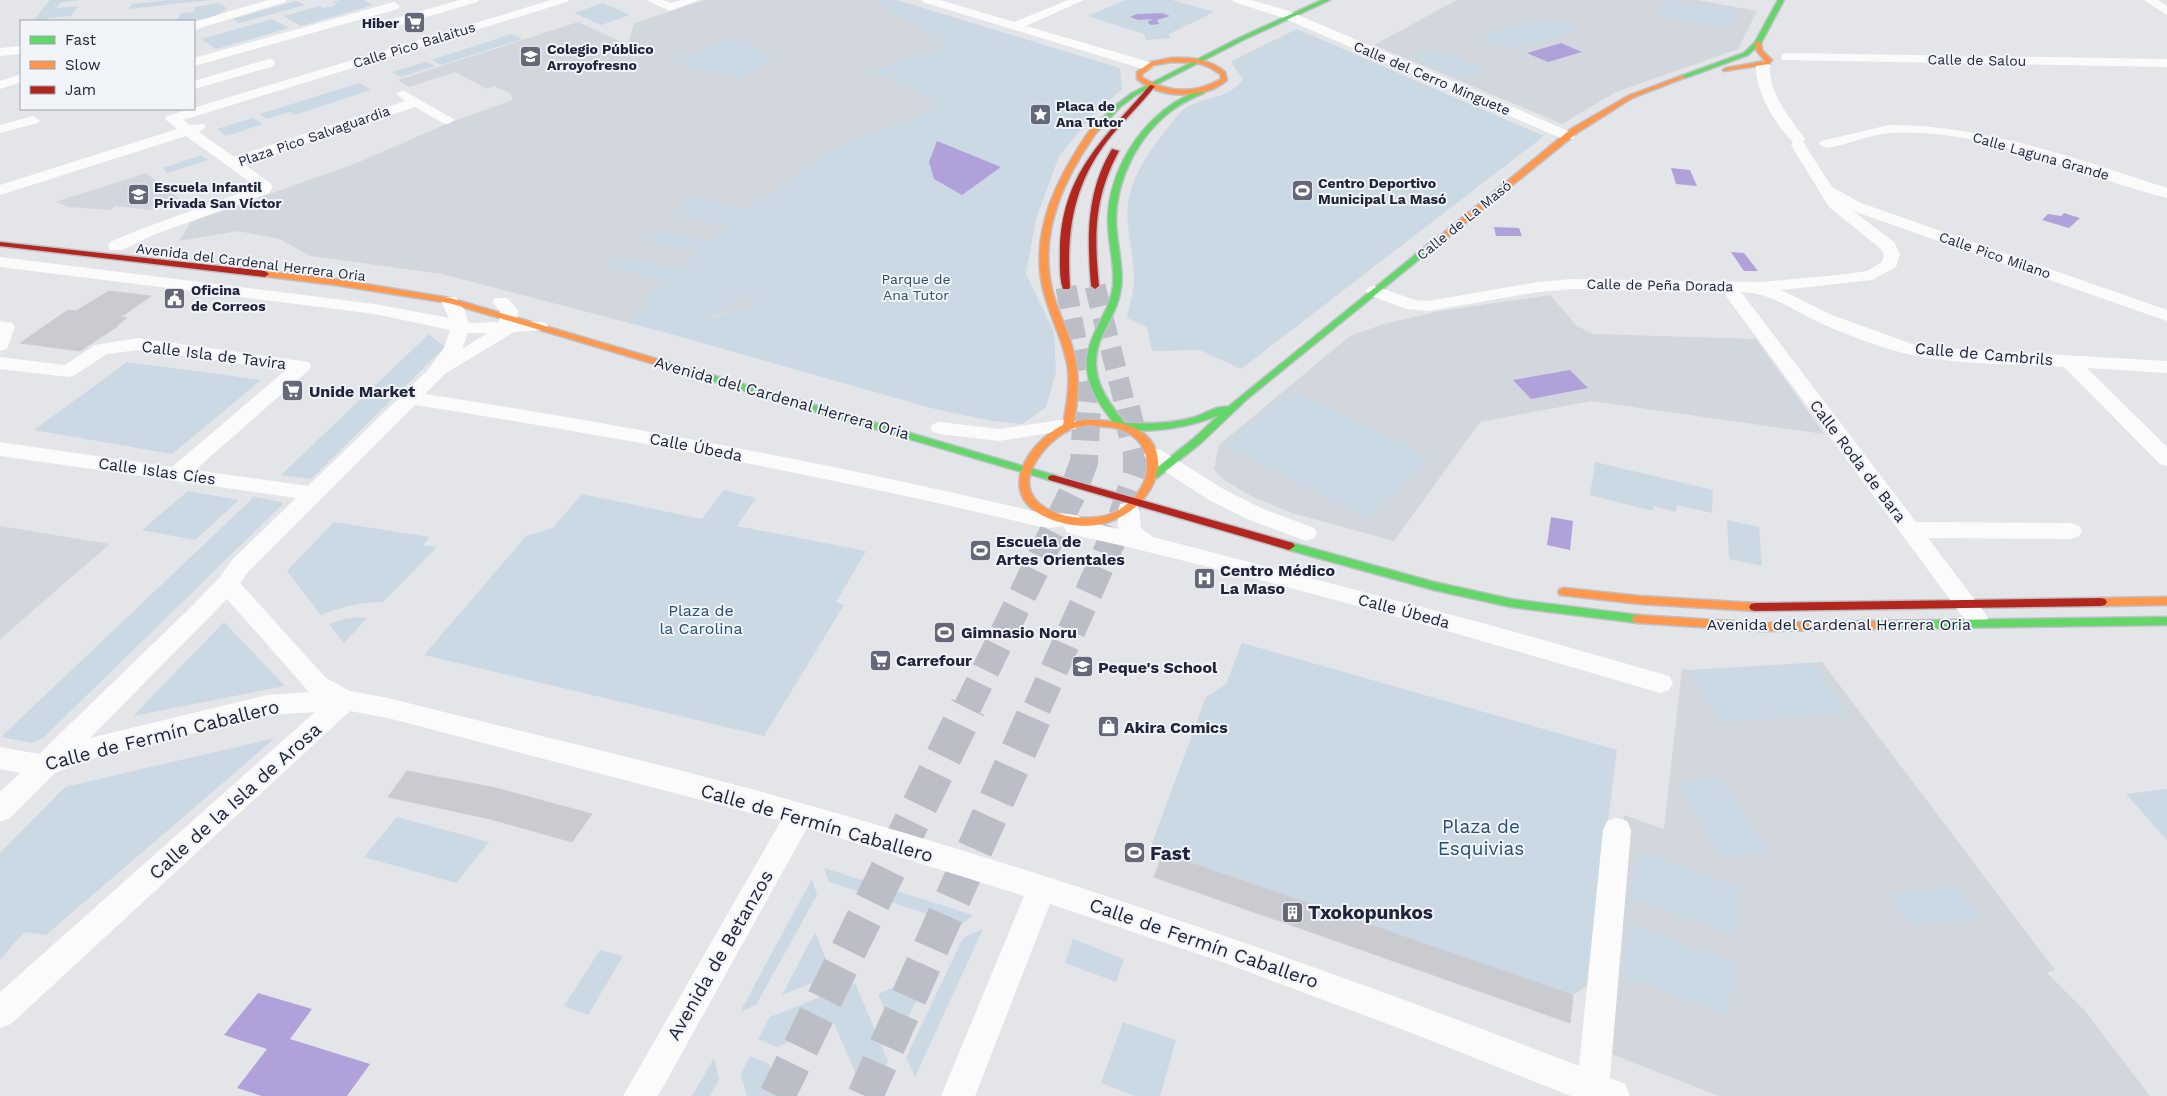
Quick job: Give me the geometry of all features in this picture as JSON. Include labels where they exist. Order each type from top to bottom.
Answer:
[{"type":"main road","points":[[1144,116],[1163,98],[1234,49],[1327,0]]},
{"type":"main road","points":[[1068,425],[1074,399],[1074,379],[1070,353],[1050,297],[1043,268],[1047,224],[1064,178],[1078,152],[1094,132],[1130,96],[1152,86],[1195,60],[1295,17],[1342,0]]},
{"type":"main road","points":[[1741,60],[1758,43],[1781,0]]},
{"type":"main road","points":[[1758,43],[1764,62]]},
{"type":"main road","points":[[1122,426],[1099,396],[1090,360],[1094,346],[1109,317],[1117,283],[1111,227],[1114,195],[1129,160],[1160,118],[1176,102],[1217,86],[1224,80],[1223,73],[1210,65],[1195,60],[1171,60],[1148,66],[1139,73],[1140,79],[1152,86],[1163,98]]},
{"type":"main road","name":"Calle de La Masó","points":[[1153,476],[1161,459],[1198,441],[1244,397],[1568,136],[1604,111],[1630,97],[1741,60]]},
{"type":"main road","points":[[1066,287],[1063,252],[1066,225],[1080,182],[1094,154],[1104,140],[1152,86]]},
{"type":"main road","points":[[1163,98],[1202,92]]},
{"type":"main road","points":[[1095,286],[1090,226],[1092,206],[1106,167],[1121,143]]},
{"type":"main road","name":"Avenida del Cardenal Herrera Oria","points":[[0,233],[366,275]]},
{"type":"main road","name":"Avenida del Cardenal Herrera Oria","points":[[0,244],[453,294],[502,312],[524,308]]},
{"type":"main road","name":"Avenida del Cardenal Herrera Oria","points":[[539,326],[1132,505],[1403,578],[1520,604],[1642,619],[1762,627],[2167,620]]},
{"type":"main road","name":"Calle de La Masó","points":[[1122,426],[1154,427],[1190,422],[1221,411],[1244,397]]},
{"type":"main road","points":[[1088,422],[1122,426],[1142,437],[1161,459],[1147,488],[1132,505],[1110,519],[1099,521],[1067,520],[1038,508],[1026,496],[1022,488],[1024,472],[1049,439],[1068,425],[1088,422]]},
{"type":"main road","points":[[935,427],[1006,447]]},
{"type":"main road","points":[[1210,506],[1310,535]]},
{"type":"main road","name":"Avenida del Cardenal Herrera Oria","points":[[1557,591],[1640,600],[1744,607],[2167,601]]},
{"type":"street","points":[[195,26],[281,0]]},
{"type":"street","points":[[390,33],[473,0]]},
{"type":"street","name":"Calle Pico Balaitus","points":[[231,163],[172,119],[563,0]]},
{"type":"street","points":[[652,0],[670,7],[693,0]]},
{"type":"street","points":[[927,0],[1148,66]]},
{"type":"street","points":[[1015,26],[1078,0]]},
{"type":"street","name":"Calle del Cerro Minguete","points":[[1238,0],[1295,17]]},
{"type":"street","name":"Calle del Cerro Minguete","points":[[1253,0],[1568,136]]},
{"type":"street","points":[[2150,0],[2167,11]]},
{"type":"street","points":[[195,62],[392,3],[396,11],[390,33],[380,56]]},
{"type":"street","points":[[390,33],[412,46]]},
{"type":"street","points":[[0,52],[20,50]]},
{"type":"street","name":"Calle de Salou","points":[[1764,62],[1787,57],[2167,63]]},
{"type":"street","points":[[1741,60],[1744,63],[1764,62],[1762,69],[1766,86],[1788,129],[1798,142],[1824,188]]},
{"type":"street","points":[[1741,60],[1766,86]]},
{"type":"street","points":[[195,85],[269,63]]},
{"type":"street","points":[[237,72],[265,91]]},
{"type":"street","points":[[0,85],[20,78]]},
{"type":"street","name":"Plaza Pico Salvaguardia","points":[[403,94],[448,120]]},
{"type":"street","name":"Plaza Pico Salvaguardia","points":[[231,163],[416,102]]},
{"type":"street","points":[[0,190],[220,121],[208,108]]},
{"type":"street","points":[[0,129],[33,120]]},
{"type":"street","name":"Calle Laguna Grande","points":[[1826,147],[1889,129],[1931,130],[1965,134],[2025,149],[2167,193]]},
{"type":"street","points":[[1798,142],[1812,138],[1826,147],[1819,167],[1824,188]]},
{"type":"street","name":"Plaza Pico Salvaguardia","points":[[116,246],[147,232],[264,190],[265,186],[231,163]]},
{"type":"street","name":"Calle Pico Milano","points":[[1824,188],[1854,211],[2167,316]]},
{"type":"street","name":"Calle de Peña Dorada","points":[[1375,291],[1421,306],[1572,284],[1761,287],[1847,279],[1880,272],[1890,263],[1891,249],[1854,211]]},
{"type":"street","name":"Avenida del Cardenal Herrera Oria","points":[[0,262],[375,309],[454,328],[502,312],[539,326]]},
{"type":"street","name":"Calle Roda de Bara","points":[[1728,287],[1910,530],[2071,531]]},
{"type":"street","name":"Calle de Cambrils","points":[[1761,287],[1826,319],[1903,347],[1955,355],[2069,361],[2162,370]]},
{"type":"street","points":[[435,374],[453,350],[456,310],[453,294]]},
{"type":"street","points":[[0,810],[227,584],[240,566],[410,398],[502,312]]},
{"type":"street","points":[[0,326],[6,327],[0,345]]},
{"type":"street","name":"Calle Isla de Tavira","points":[[0,362],[68,372],[102,349],[138,344],[302,366],[177,474]]},
{"type":"street","name":"Calle de Cambrils","points":[[2069,361],[2167,459]]},
{"type":"street","name":"Calle Úbeda","points":[[410,398],[577,424],[981,505],[1037,519],[1050,521],[1067,520],[1075,527],[1146,543],[1494,635],[1660,683]]},
{"type":"street","points":[[935,427],[999,435],[1068,425]]},
{"type":"street","points":[[1195,479],[1192,461],[1198,441]]},
{"type":"street","name":"Calle Islas Cíes","points":[[0,449],[314,494]]},
{"type":"street","points":[[1161,459],[1195,479],[1217,495],[1248,511],[1310,535]]},
{"type":"street","name":"Calle Úbeda","points":[[981,505],[992,506],[1004,503],[1024,472]]},
{"type":"street","name":"Calle Úbeda","points":[[1132,505],[1128,529],[1135,537],[1146,543]]},
{"type":"street","points":[[1910,530],[1980,624]]},
{"type":"street","points":[[227,584],[304,672],[318,685],[345,700]]},
{"type":"street","name":"Calle de Fermín Caballero","points":[[0,758],[43,766],[91,748],[268,705],[345,700],[388,708],[800,814],[1042,888],[1242,955],[1603,1092]]},
{"type":"street","name":"Calle de la Isla de Arosa","points":[[0,1013],[279,763],[345,700]]},
{"type":"street","name":"Avenida de Betanzos","points":[[640,1096],[800,814]]},
{"type":"street","points":[[1603,1092],[1617,830]]},
{"type":"street","points":[[958,1096],[1042,888]]},
{"type":"shaded area","points":[[705,0],[876,0],[891,13],[912,22],[946,46],[872,71],[943,105],[835,148],[755,305],[660,331],[442,274],[311,256],[279,239],[238,231],[179,241],[191,222],[357,163],[451,122],[513,100],[511,94],[494,86],[487,89],[455,72],[409,87],[398,80],[578,22],[628,45],[634,23]]},
{"type":"shaded area","points":[[1457,0],[1697,0],[1757,11],[1738,49],[1616,92],[1562,124],[1374,45]]},
{"type":"shaded area","points":[[1162,13],[1170,16],[1157,20],[1159,24],[1151,25],[1147,22],[1153,19],[1138,20],[1130,17],[1137,14]]},
{"type":"shaded area","points":[[1561,43],[1582,52],[1548,62],[1527,53]]},
{"type":"shaded area","points":[[937,141],[1001,167],[962,195],[934,179],[929,162]]},
{"type":"shaded area","points":[[1671,168],[1690,170],[1697,186],[1676,184]]},
{"type":"shaded area","points":[[146,173],[181,200],[151,210],[115,206],[110,210],[69,207],[55,202]]},
{"type":"shaded area","points":[[2064,213],[2080,218],[2069,228],[2042,220],[2048,214],[2061,216]]},
{"type":"shaded area","points":[[1494,227],[1519,228],[1522,236],[1496,236]]},
{"type":"shaded area","points":[[1731,252],[1744,253],[1758,271],[1744,271]]},
{"type":"shaded area","points":[[1550,295],[1577,326],[1593,334],[1756,339],[1824,434],[1591,401],[1480,422],[1394,541],[1292,513],[1253,497],[1224,480],[1214,469],[1219,445],[1350,336],[1384,324],[1440,311]]},
{"type":"shaded area","points":[[1570,370],[1588,388],[1531,399],[1513,380]]},
{"type":"shaded area","points":[[1551,517],[1573,521],[1570,550],[1547,545]]},
{"type":"shaded area","points":[[0,526],[110,544],[0,639]]},
{"type":"shaded area","points":[[1822,662],[2055,970],[2047,973],[2085,1011],[2150,1096],[1719,1096],[1601,1050],[1624,815],[1664,829],[1682,669]]},
{"type":"shaded area","points":[[258,993],[312,1009],[290,1039],[370,1064],[347,1096],[262,1096],[237,1088],[267,1049],[224,1035]]},
{"type":"green space","points":[[50,0],[80,0],[60,3],[56,8],[78,6],[71,16],[34,20]]},
{"type":"green space","points":[[170,0],[211,0],[128,9],[132,4]]},
{"type":"green space","points":[[363,0],[373,5],[301,26],[284,16],[320,6],[323,8],[337,5],[333,2]]},
{"type":"green space","name":"Parque de Ana Tutor","points":[[876,0],[897,0],[1120,68],[1122,89],[1094,114],[1059,156],[1036,219],[1026,274],[1054,332],[1056,372],[1046,407],[1023,424],[992,421],[935,409],[628,322],[649,302],[640,301],[665,280],[603,266],[616,255],[678,269],[698,251],[639,239],[651,229],[710,241],[728,227],[670,214],[691,197],[749,209],[835,148],[943,105],[871,71],[946,46],[912,22],[891,13]],"holes":[[[749,292],[755,305],[707,319]]]},
{"type":"green space","points":[[1125,0],[1172,0],[1214,12],[1169,34],[1170,38],[1146,40],[1144,34],[1088,16]]},
{"type":"green space","points":[[1667,0],[1735,11],[1727,28],[1656,15]]},
{"type":"green space","points":[[296,1],[305,5],[239,23],[233,19]]},
{"type":"green space","points":[[217,3],[227,8],[222,13],[200,20],[178,20],[181,13],[193,12],[196,7]]},
{"type":"green space","points":[[603,3],[630,15],[601,25],[574,13]]},
{"type":"green space","points":[[273,19],[289,28],[216,49],[201,39]]},
{"type":"green space","points":[[1542,19],[1560,20],[1572,25],[1573,30],[1576,31],[1541,43],[1516,48],[1503,48],[1492,45],[1483,39],[1489,33]]},
{"type":"green space","name":"Centro Deportivo Municipal La Masó","points":[[1297,29],[1544,136],[1241,369],[1200,350],[1152,351],[1147,327],[1127,318],[1134,280],[1127,214],[1130,192],[1140,168],[1162,135],[1185,108],[1229,92],[1243,79],[1232,61]]},
{"type":"green space","points":[[512,34],[522,39],[441,65],[431,60]]},
{"type":"green space","points":[[739,38],[774,59],[739,79],[666,60]]},
{"type":"green space","points":[[1434,48],[1487,70],[1462,79],[1410,56]]},
{"type":"green space","points":[[426,62],[435,66],[401,77],[392,72]]},
{"type":"green space","points":[[359,83],[371,90],[294,115],[289,112],[267,119],[260,114]]},
{"type":"green space","points":[[253,118],[263,124],[226,136],[217,129]]},
{"type":"green space","points":[[201,155],[208,160],[167,173],[163,168]]},
{"type":"green space","points":[[429,334],[445,347],[311,479],[281,475]]},
{"type":"green space","points":[[127,362],[261,380],[172,454],[34,430]]},
{"type":"green space","points":[[1290,391],[1431,456],[1367,519],[1223,446]]},
{"type":"green space","points":[[1595,462],[1713,490],[1712,513],[1677,505],[1676,512],[1654,506],[1653,511],[1590,495]]},
{"type":"green space","name":"Plaza de la Carolina","points":[[724,490],[756,498],[737,526],[866,551],[836,602],[844,605],[764,736],[424,655],[526,536],[553,528],[582,494],[702,519]]},
{"type":"green space","points":[[188,491],[239,500],[195,540],[142,530]]},
{"type":"green space","points":[[254,497],[282,502],[282,505],[43,738],[32,743],[1,737]]},
{"type":"green space","points":[[1727,520],[1759,527],[1762,566],[1729,559]]},
{"type":"green space","points":[[334,522],[430,537],[423,545],[437,547],[383,602],[352,606],[321,615],[287,571]]},
{"type":"green space","points":[[367,618],[344,643],[329,624],[345,619]]},
{"type":"green space","points":[[224,622],[285,686],[133,716]]},
{"type":"green space","name":"Plaza de Esquivias","points":[[1242,643],[1617,750],[1587,986],[1573,995],[1150,849],[1206,697],[1226,684]]},
{"type":"green space","points":[[1814,664],[1848,715],[1718,722],[1691,670]]},
{"type":"green space","points":[[275,738],[46,935],[24,932],[0,960],[0,853],[65,787]]},
{"type":"green space","points":[[1721,778],[1768,852],[1722,858],[1677,783]]},
{"type":"green space","points":[[2167,789],[2167,840],[2126,794]]},
{"type":"green space","points":[[397,817],[489,842],[456,883],[364,857]]},
{"type":"green space","points":[[1638,851],[1738,886],[1734,935],[1632,899]]},
{"type":"green space","points":[[824,868],[973,915],[961,925],[829,882]]},
{"type":"green space","points":[[812,879],[817,895],[756,1005],[740,1012]]},
{"type":"green space","points":[[1955,886],[1979,918],[1911,927],[1889,895]]},
{"type":"green space","points":[[1629,923],[1733,962],[1729,1016],[1622,976]]},
{"type":"green space","points":[[983,929],[915,1077],[906,1058],[963,938]]},
{"type":"green space","points":[[815,932],[832,975],[782,995]]},
{"type":"green space","points":[[1073,939],[1124,959],[1116,982],[1065,963]]},
{"type":"green space","points":[[600,950],[623,956],[588,1015],[564,1006]]},
{"type":"green space","points":[[932,970],[898,1038],[878,994]]},
{"type":"green space","points":[[855,983],[888,1061],[877,1084],[857,1077],[834,1023],[777,1047],[758,1039],[770,1017]]},
{"type":"green space","points":[[1123,1022],[1176,1040],[1160,1096],[1136,1096],[1101,1083]]},
{"type":"green space","points":[[750,1056],[769,1064],[777,1096],[747,1096],[741,1074]]},
{"type":"green space","points":[[714,1058],[719,1079],[710,1096],[692,1096]]},
{"type":"building","points":[[109,291],[151,296],[121,317],[127,318],[116,326],[118,326],[80,351],[20,343],[68,310],[76,311]]},
{"type":"building","points":[[407,771],[496,788],[592,814],[572,842],[490,819],[388,797]]},
{"type":"building","name":"Txokopunkos","points":[[1163,853],[1573,995],[1570,1023],[1154,877]]},
{"type":"tunnel","points":[[1095,286],[1126,409]]},
{"type":"tunnel","points":[[1066,287],[1087,398],[1086,409]]},
{"type":"tunnel","points":[[967,708],[1072,494],[1084,462],[1087,408]]},
{"type":"tunnel","points":[[1037,708],[1121,520],[1137,473],[1137,453],[1126,408]]},
{"type":"tunnel","points":[[777,1096],[968,707]]},
{"type":"tunnel","points":[[865,1096],[1038,707]]},
{"type":"traffic: fast","points":[[1095,129],[1118,106],[1134,94],[1241,39],[1327,0]]},
{"type":"traffic: fast","points":[[1683,77],[1746,54],[1758,43],[1781,0]]},
{"type":"traffic: fast","points":[[1122,426],[1096,388],[1091,367],[1094,344],[1111,309],[1116,293],[1117,267],[1112,222],[1115,195],[1130,157],[1140,139],[1153,123],[1168,109],[1202,92]]},
{"type":"traffic: fast","points":[[1153,476],[1197,441],[1244,397],[1434,244]]},
{"type":"traffic: fast","points":[[664,364],[1053,478]]},
{"type":"traffic: fast","points":[[1122,426],[1149,427],[1174,425],[1200,419],[1224,409]]},
{"type":"traffic: fast","points":[[1289,546],[1434,586],[1511,603],[1638,619]]},
{"type":"traffic: fast","points":[[1872,625],[2167,621]]},
{"type":"traffic: slow","points":[[1726,70],[1767,63],[1769,60],[1759,50],[1758,43]]},
{"type":"traffic: slow","points":[[1171,60],[1192,60],[1211,65],[1223,73],[1224,80],[1204,89],[1182,92],[1160,89],[1140,79],[1139,73],[1153,63],[1171,60]]},
{"type":"traffic: slow","points":[[1434,244],[1574,131],[1630,97],[1683,77]]},
{"type":"traffic: slow","points":[[1068,425],[1073,393],[1072,369],[1069,351],[1047,288],[1044,246],[1053,204],[1072,164],[1095,129]]},
{"type":"traffic: slow","points":[[265,274],[335,282],[450,301],[664,364]]},
{"type":"traffic: slow","points":[[1089,422],[1123,427],[1146,442],[1153,462],[1148,484],[1142,495],[1133,505],[1117,516],[1096,521],[1073,521],[1052,516],[1034,506],[1024,492],[1025,473],[1038,450],[1060,430],[1089,422]]},
{"type":"traffic: slow","points":[[1564,592],[1640,600],[1755,607]]},
{"type":"traffic: slow","points":[[2101,602],[2167,601]]},
{"type":"traffic: slow","points":[[1638,619],[1762,627],[1872,625]]},
{"type":"traffic: jam","points":[[1066,287],[1065,245],[1067,225],[1070,206],[1076,188],[1095,153],[1108,135],[1152,86]]},
{"type":"traffic: jam","points":[[1095,286],[1092,250],[1095,200],[1106,168],[1115,151]]},
{"type":"traffic: jam","points":[[0,244],[265,274]]},
{"type":"traffic: jam","points":[[1053,478],[1289,546]]},
{"type":"traffic: jam","points":[[1755,607],[2101,602]]},
{"type":"place","name":"Hiber","points":[[415,23]]},
{"type":"place","name":"Colegio Público Arroyofresno","points":[[531,57]]},
{"type":"place","name":"Placa de Ana Tutor","points":[[1040,114]]},
{"type":"place","name":"Centro Deportivo Municipal La Masó","points":[[1302,191]]},
{"type":"place","name":"Escuela Infantil Privada San Víctor","points":[[138,195]]},
{"type":"place","name":"Oficina de Correos","points":[[175,298]]},
{"type":"place","name":"Unide Market","points":[[293,391]]},
{"type":"place","name":"Escuela de Artes Orientales","points":[[980,550]]},
{"type":"place","name":"Centro Médico La Maso","points":[[1204,579]]},
{"type":"place","name":"Gimnasio Noru","points":[[945,632]]},
{"type":"place","name":"Carrefour","points":[[880,660]]},
{"type":"place","name":"Peque's School","points":[[1082,667]]},
{"type":"place","name":"Akira Comics","points":[[1108,727]]},
{"type":"place","name":"Fast","points":[[1134,853]]},
{"type":"place","name":"Txokopunkos","points":[[1292,912]]}]
